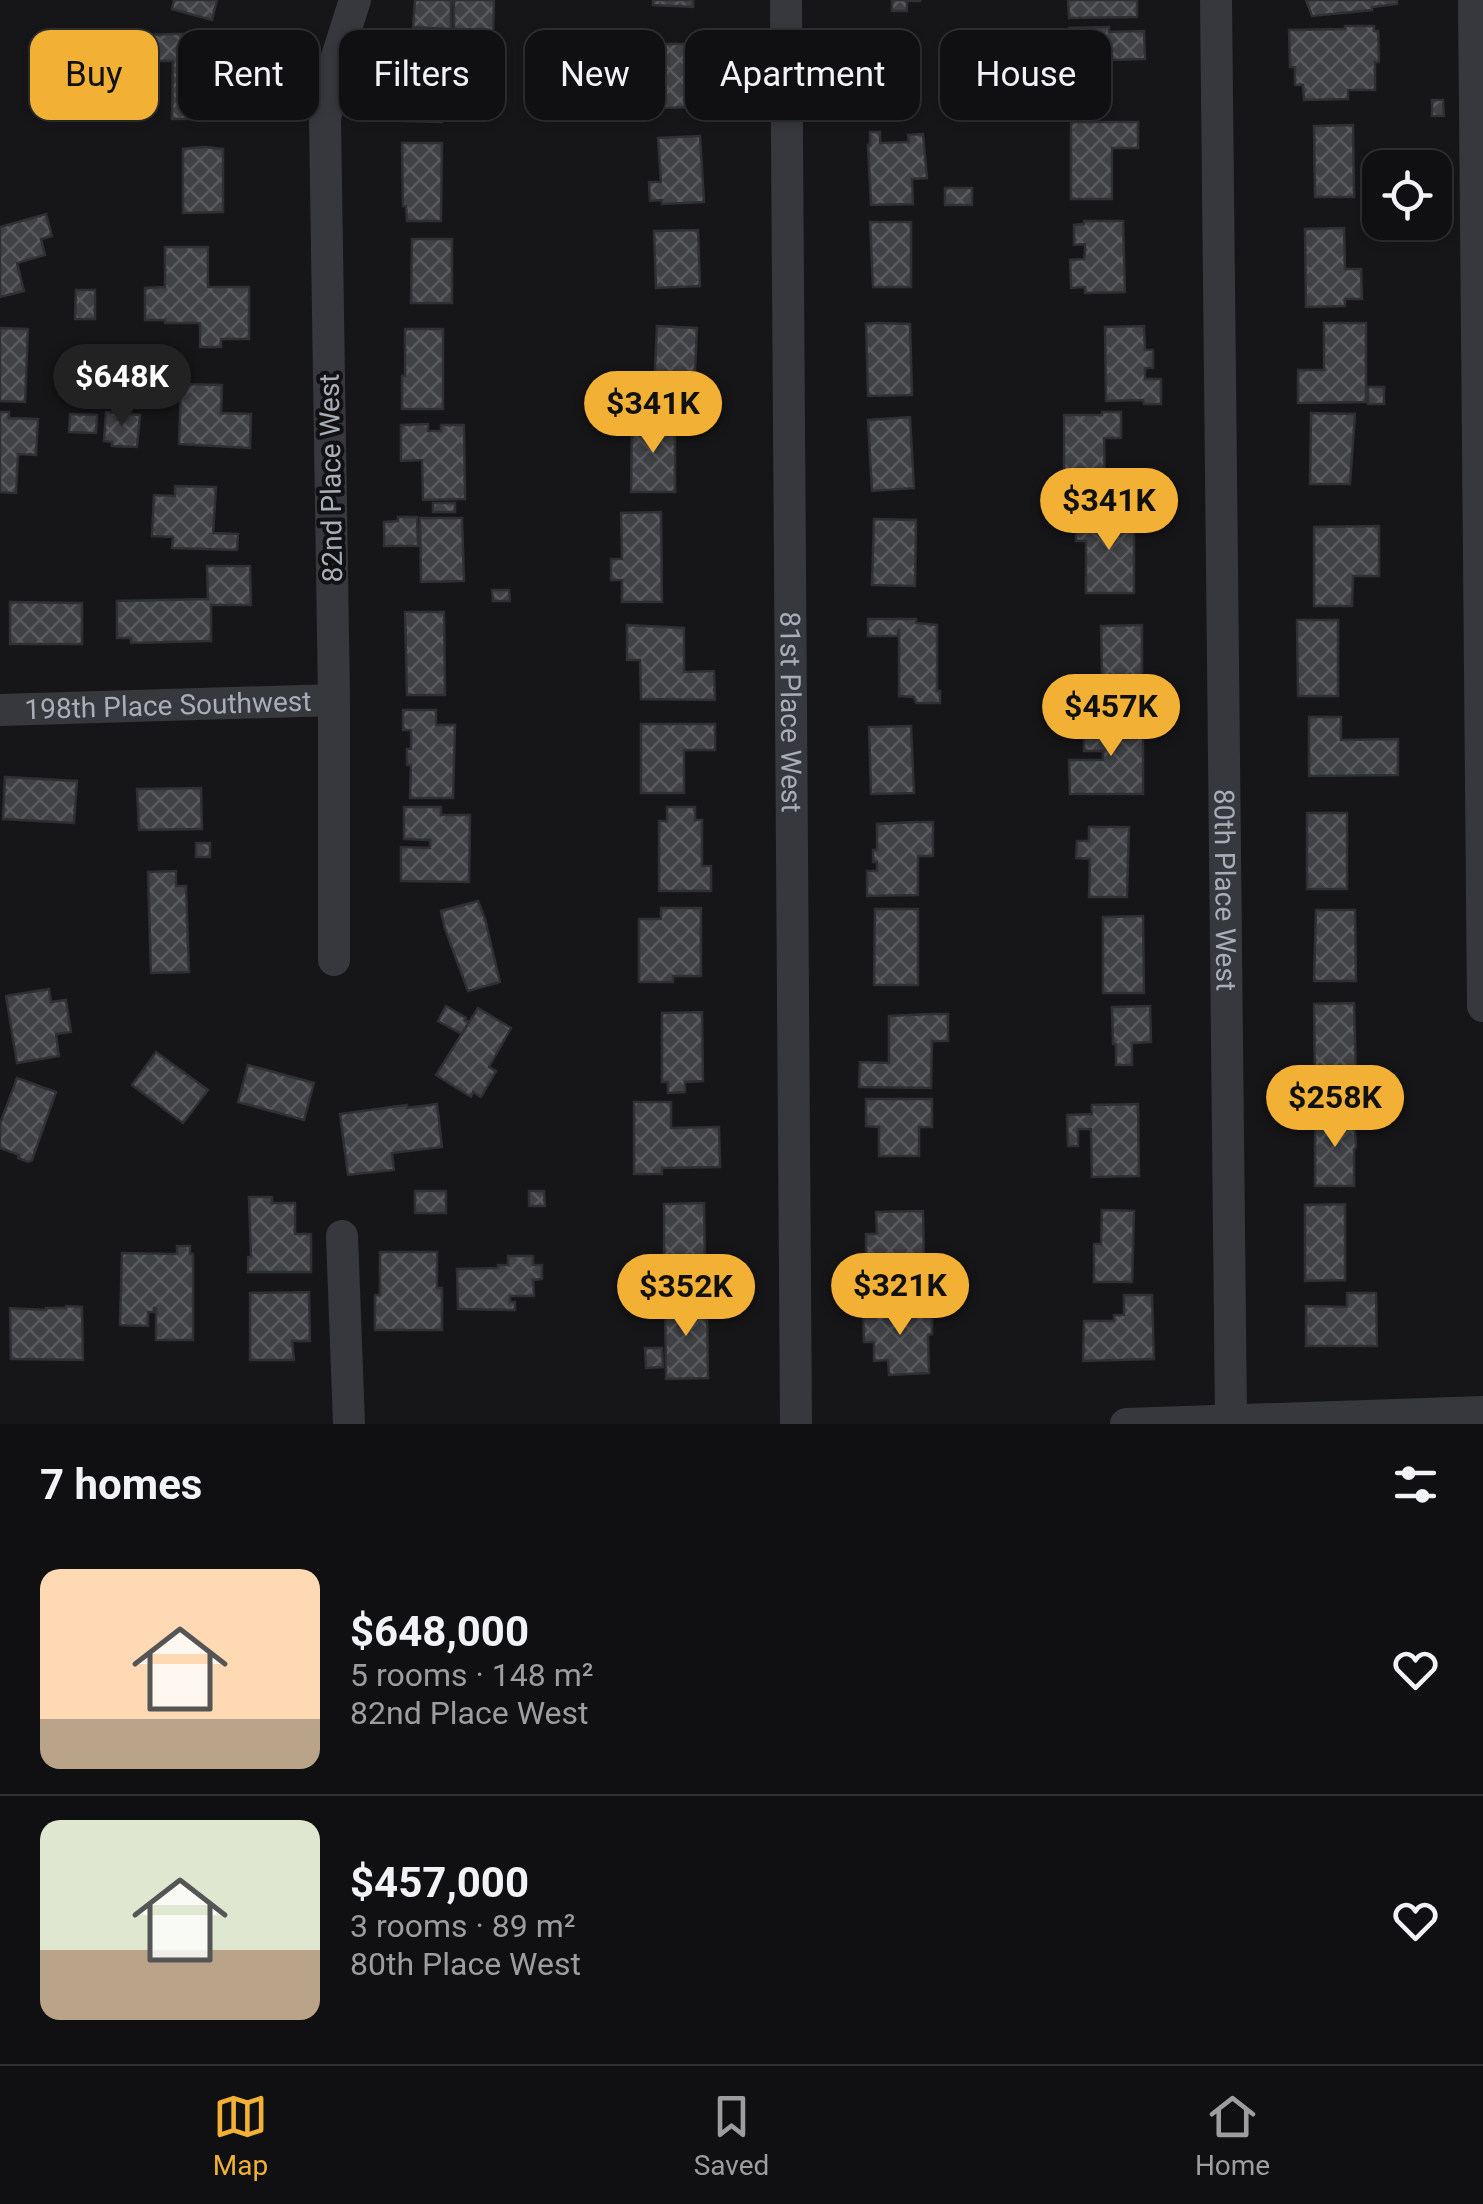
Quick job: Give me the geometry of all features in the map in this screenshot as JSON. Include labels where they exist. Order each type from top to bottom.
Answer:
[{"type":"street","name":"82nd Place West","points":[[334,960],[325,120],[334,66],[355,0]]},
{"type":"street","name":"81st Place West","points":[[786,0],[796,1424]]},
{"type":"street","name":"80th Place West","points":[[1216,0],[1231,1420]]},
{"type":"street","points":[[1474,0],[1483,1006]]},
{"type":"street","name":"198th Place Southwest","points":[[0,710],[334,700]]},
{"type":"street","points":[[342,1236],[349,1424]]},
{"type":"street","points":[[1126,1424],[1483,1412]]},
{"type":"building","points":[[174,0],[217,0],[212,20],[172,9]]},
{"type":"building","points":[[415,0],[494,0],[493,30],[454,30],[454,2],[451,29],[413,27]]},
{"type":"building","points":[[653,0],[693,0],[693,7],[653,5]]},
{"type":"building","points":[[892,0],[920,1],[907,1],[907,11],[892,11]]},
{"type":"building","points":[[1068,0],[1137,0],[1137,17],[1069,18]]},
{"type":"building","points":[[1306,0],[1397,0],[1397,4],[1312,16]]},
{"type":"building","points":[[1374,26],[1374,31],[1378,31],[1375,90],[1348,90],[1348,99],[1304,100],[1303,85],[1295,85],[1295,67],[1290,67],[1289,30]]},
{"type":"building","points":[[1109,27],[1109,30],[1069,30]]},
{"type":"building","points":[[1144,31],[1145,59],[1111,60],[1111,32]]},
{"type":"building","points":[[158,35],[178,35],[178,119],[172,119],[173,61],[158,61]]},
{"type":"building","points":[[665,44],[685,44],[685,107],[665,108]]},
{"type":"building","points":[[1432,100],[1443,100],[1444,116],[1432,116]]},
{"type":"building","points":[[1071,122],[1138,122],[1138,148],[1112,148],[1112,199],[1071,199]]},
{"type":"building","points":[[1353,125],[1354,197],[1315,197],[1314,126]]},
{"type":"building","points":[[870,132],[880,132],[880,143],[909,142],[908,135],[923,134],[927,178],[912,179],[913,204],[871,205]]},
{"type":"building","points":[[700,136],[704,202],[650,201],[649,182],[661,182],[658,138]]},
{"type":"building","points":[[402,143],[442,143],[441,221],[407,221],[403,206]]},
{"type":"building","points":[[183,149],[223,149],[223,212],[183,213]]},
{"type":"building","points":[[945,188],[972,188],[972,205],[945,205]]},
{"type":"building","points":[[46,214],[52,236],[41,239],[45,255],[17,263],[24,291],[0,297],[0,227]]},
{"type":"building","points":[[1084,221],[1123,221],[1125,292],[1085,293],[1085,287],[1071,288],[1070,260],[1084,259],[1085,253],[1085,244],[1074,245],[1074,225]]},
{"type":"building","points":[[870,222],[911,222],[911,287],[873,287]]},
{"type":"building","points":[[1344,228],[1345,269],[1361,269],[1362,299],[1345,299],[1345,306],[1306,307],[1305,229]]},
{"type":"building","points":[[698,230],[700,286],[656,288],[654,231]]},
{"type":"building","points":[[412,239],[452,239],[452,303],[411,303]]},
{"type":"building","points":[[165,247],[208,247],[208,287],[249,287],[249,339],[221,339],[221,347],[200,347],[200,323],[145,320],[145,288],[165,287]]},
{"type":"building","points":[[76,290],[95,290],[95,319],[75,319]]},
{"type":"building","points":[[1324,323],[1366,323],[1366,402],[1298,403],[1298,370],[1324,370]]},
{"type":"building","points":[[866,324],[910,324],[912,395],[868,396]]},
{"type":"building","points":[[657,326],[697,328],[694,392],[654,390]]},
{"type":"building","points":[[1144,326],[1145,350],[1153,350],[1153,368],[1145,368],[1145,379],[1161,379],[1161,404],[1144,404],[1143,400],[1106,401],[1105,327]]},
{"type":"building","points":[[0,328],[28,329],[25,402],[0,401]]},
{"type":"building","points":[[405,329],[443,329],[443,409],[402,409]]},
{"type":"building","points":[[181,384],[222,385],[221,413],[251,414],[250,448],[179,444]]},
{"type":"building","points":[[1368,387],[1384,387],[1384,404],[1368,404]]},
{"type":"building","points":[[0,412],[9,412],[9,418],[38,419],[36,455],[18,454],[16,493],[0,492]]},
{"type":"building","points":[[106,412],[140,415],[137,447],[112,446],[112,442],[104,441]]},
{"type":"building","points":[[1121,412],[1121,438],[1104,438],[1105,489],[1064,490],[1064,415]]},
{"type":"building","points":[[1311,413],[1355,414],[1350,484],[1310,484]]},
{"type":"building","points":[[70,414],[97,415],[96,433],[69,432]]},
{"type":"building","points":[[910,417],[914,488],[872,491],[868,420]]},
{"type":"building","points":[[632,420],[675,420],[675,492],[631,492]]},
{"type":"building","points":[[428,424],[428,431],[441,431],[441,425],[464,425],[465,499],[423,500],[422,460],[401,461],[401,425]]},
{"type":"building","points":[[175,486],[216,487],[213,533],[238,534],[237,550],[172,548],[173,537],[152,536],[154,495],[175,496]]},
{"type":"building","points":[[433,503],[455,503],[455,512],[433,512]]},
{"type":"building","points":[[661,512],[662,602],[622,602],[622,580],[611,580],[611,559],[622,559],[621,513]]},
{"type":"building","points":[[1085,515],[1134,515],[1134,593],[1086,593],[1086,541],[1076,541],[1076,523],[1085,523]]},
{"type":"building","points":[[398,517],[417,517],[418,546],[384,546],[384,522],[398,521]]},
{"type":"building","points":[[420,518],[462,518],[464,581],[421,582]]},
{"type":"building","points":[[874,519],[916,520],[915,586],[872,585]]},
{"type":"building","points":[[1379,526],[1379,576],[1353,576],[1352,606],[1314,606],[1314,527]]},
{"type":"building","points":[[207,566],[250,566],[251,605],[211,605],[211,641],[131,643],[131,638],[117,638],[117,601],[208,599]]},
{"type":"building","points":[[492,590],[509,590],[510,601],[493,601]]},
{"type":"building","points":[[10,602],[82,603],[82,644],[10,644]]},
{"type":"building","points":[[405,612],[444,612],[445,695],[407,695]]},
{"type":"building","points":[[868,619],[916,619],[916,623],[937,625],[940,703],[916,703],[914,697],[899,696],[899,629],[898,636],[868,636]]},
{"type":"building","points":[[1297,620],[1338,620],[1338,696],[1298,696]]},
{"type":"building","points":[[627,625],[684,628],[684,672],[714,671],[715,700],[641,699],[640,660],[627,660]]},
{"type":"building","points":[[1142,625],[1142,696],[1080,696],[1080,677],[1102,677],[1101,626]]},
{"type":"building","points":[[403,710],[436,710],[436,725],[455,725],[453,798],[410,798],[411,765],[407,765],[407,749],[411,749],[411,730],[403,730]]},
{"type":"building","points":[[1309,717],[1341,717],[1341,740],[1398,739],[1398,775],[1309,776]]},
{"type":"building","points":[[1103,718],[1143,718],[1143,794],[1070,794],[1069,760],[1103,760],[1103,751],[1084,751],[1084,728],[1103,722]]},
{"type":"building","points":[[641,724],[715,724],[715,750],[684,750],[684,793],[641,793]]},
{"type":"building","points":[[911,726],[914,793],[871,794],[869,727]]},
{"type":"building","points":[[5,777],[77,781],[74,823],[3,819]]},
{"type":"building","points":[[201,788],[202,829],[139,830],[137,789]]},
{"type":"building","points":[[404,807],[441,807],[441,815],[470,815],[469,882],[401,881],[401,847],[430,848],[430,840],[404,839]]},
{"type":"building","points":[[667,807],[695,807],[695,820],[702,820],[702,866],[711,866],[711,891],[659,891],[659,821],[667,821]]},
{"type":"building","points":[[1307,813],[1347,813],[1347,889],[1307,889]]},
{"type":"building","points":[[933,822],[933,856],[918,856],[918,895],[867,896],[867,871],[877,871],[873,850],[877,850],[877,824]]},
{"type":"building","points":[[1089,827],[1129,827],[1127,897],[1089,897],[1090,859],[1076,858],[1077,841],[1089,841]]},
{"type":"building","points":[[196,843],[210,843],[210,857],[196,857]]},
{"type":"building","points":[[176,871],[176,886],[186,886],[189,972],[151,973],[148,872]]},
{"type":"building","points":[[478,901],[500,982],[468,991],[441,911]]},
{"type":"building","points":[[661,908],[701,908],[701,976],[673,976],[673,982],[639,982],[639,919],[661,919]]},
{"type":"building","points":[[875,909],[918,909],[918,985],[874,985]]},
{"type":"building","points":[[1316,910],[1355,910],[1356,981],[1314,981]]},
{"type":"building","points":[[1143,916],[1144,993],[1103,993],[1103,917]]},
{"type":"building","points":[[49,989],[51,1002],[66,1000],[71,1032],[56,1034],[59,1056],[17,1063],[6,996]]},
{"type":"building","points":[[1354,1003],[1356,1080],[1315,1080],[1314,1004]]},
{"type":"building","points":[[446,1006],[469,1022],[462,1034],[438,1021]]},
{"type":"building","points":[[1150,1006],[1151,1042],[1132,1043],[1132,1065],[1116,1065],[1112,1007]]},
{"type":"building","points":[[478,1008],[511,1028],[489,1067],[496,1071],[481,1097],[473,1092],[471,1097],[436,1075]]},
{"type":"building","points":[[702,1012],[703,1081],[685,1082],[685,1092],[668,1093],[668,1082],[662,1082],[662,1013]]},
{"type":"building","points":[[948,1014],[948,1041],[932,1041],[931,1088],[859,1087],[860,1062],[889,1063],[889,1016]]},
{"type":"building","points":[[156,1052],[208,1090],[183,1123],[132,1085]]},
{"type":"building","points":[[248,1065],[314,1083],[304,1120],[238,1102]]},
{"type":"building","points":[[17,1078],[56,1092],[28,1162],[0,1148],[0,1124]]},
{"type":"building","points":[[866,1099],[932,1099],[932,1127],[919,1127],[919,1156],[879,1156],[879,1127],[866,1126]]},
{"type":"building","points":[[634,1102],[671,1102],[671,1128],[719,1127],[720,1167],[662,1168],[662,1174],[634,1174]]},
{"type":"building","points":[[437,1104],[442,1147],[392,1153],[394,1170],[348,1175],[340,1114]]},
{"type":"building","points":[[1138,1104],[1139,1176],[1092,1177],[1091,1129],[1078,1129],[1078,1146],[1068,1146],[1067,1115],[1092,1114],[1092,1105]]},
{"type":"building","points":[[1315,1114],[1354,1114],[1354,1186],[1315,1186]]},
{"type":"building","points":[[415,1191],[446,1191],[446,1213],[415,1213]]},
{"type":"building","points":[[529,1191],[544,1191],[545,1206],[529,1206]]},
{"type":"building","points":[[249,1197],[295,1203],[295,1234],[311,1234],[311,1272],[248,1272]]},
{"type":"building","points":[[704,1203],[705,1274],[664,1275],[664,1204]]},
{"type":"building","points":[[1345,1204],[1345,1280],[1305,1281],[1305,1205]]},
{"type":"building","points":[[1102,1210],[1134,1211],[1132,1282],[1094,1282],[1094,1244],[1101,1244]]},
{"type":"building","points":[[923,1211],[924,1267],[866,1268],[866,1234],[877,1234],[876,1212]]},
{"type":"building","points":[[177,1246],[190,1246],[193,1254],[193,1340],[156,1340],[156,1308],[148,1312],[148,1326],[120,1325],[122,1253],[177,1254]]},
{"type":"building","points":[[380,1252],[437,1252],[442,1330],[375,1330]]},
{"type":"building","points":[[508,1256],[533,1256],[533,1265],[542,1265],[542,1279],[533,1280],[534,1296],[510,1296],[515,1310],[458,1309],[457,1269],[498,1268],[508,1265]]},
{"type":"building","points":[[309,1292],[310,1341],[292,1341],[294,1360],[250,1360],[250,1293]]},
{"type":"building","points":[[1347,1293],[1376,1293],[1377,1346],[1306,1346],[1306,1306],[1347,1307]]},
{"type":"building","points":[[1124,1295],[1152,1295],[1154,1359],[1083,1361],[1084,1321],[1114,1321],[1114,1315],[1124,1315]]},
{"type":"building","points":[[707,1298],[708,1378],[666,1379],[665,1299]]},
{"type":"building","points":[[888,1305],[897,1305],[897,1309],[932,1309],[929,1373],[889,1375],[888,1360],[874,1361],[874,1342],[864,1342],[863,1310],[888,1309]]},
{"type":"building","points":[[82,1307],[83,1360],[11,1359],[10,1308],[46,1310]]},
{"type":"building","points":[[645,1348],[662,1348],[663,1367],[646,1368]]}]
